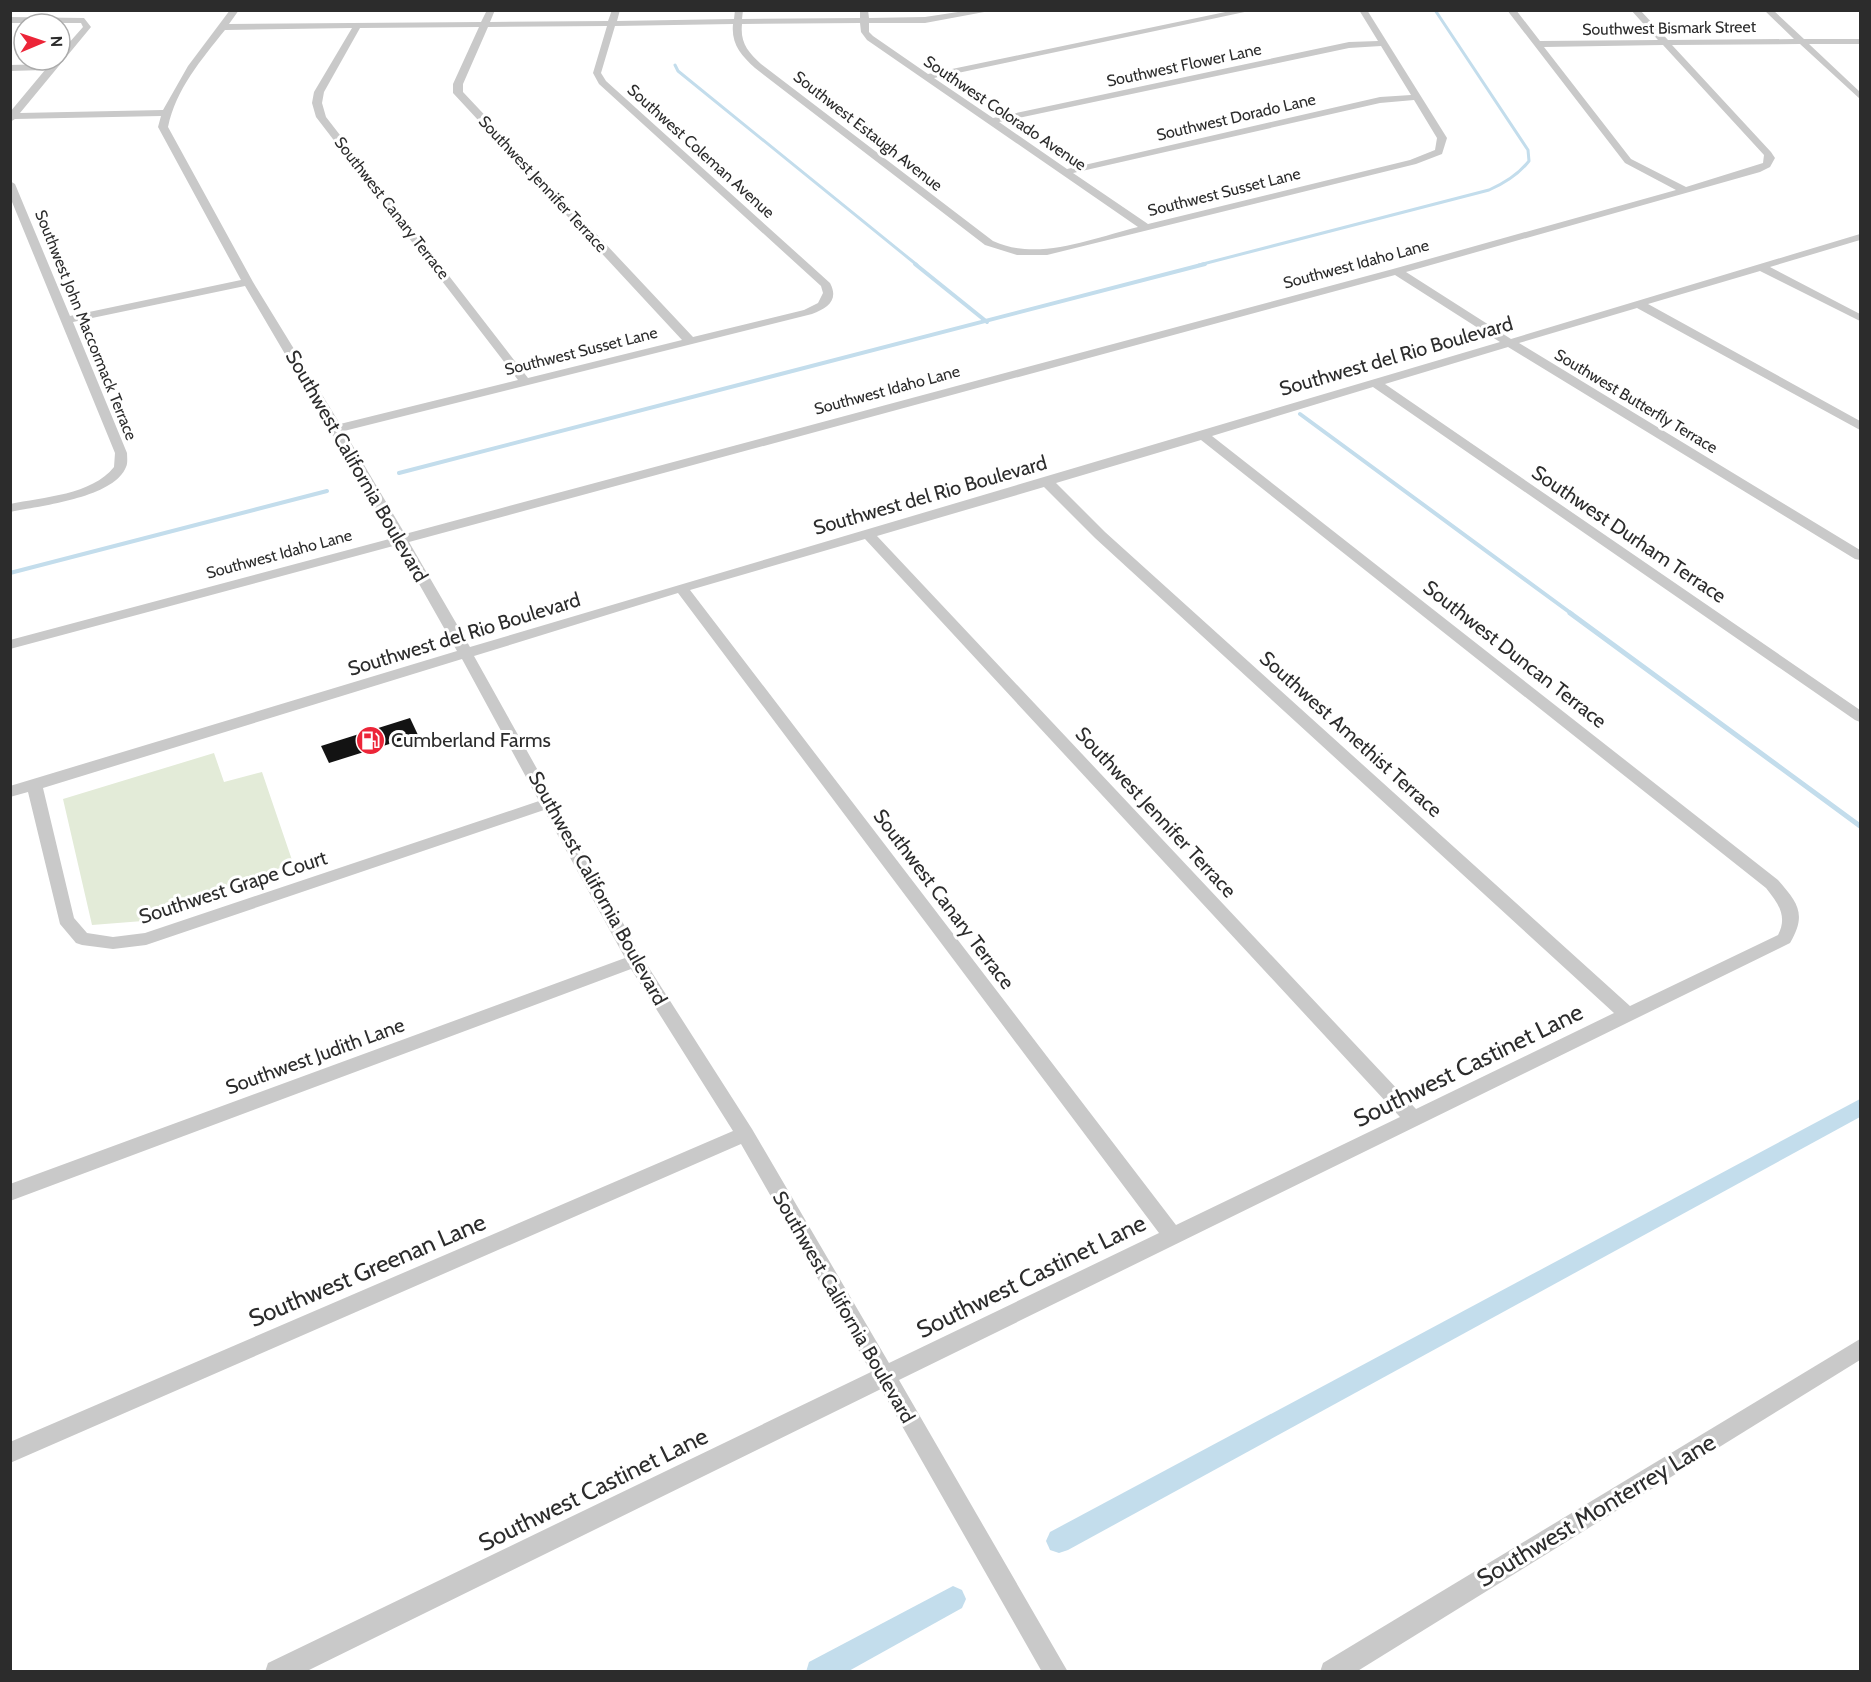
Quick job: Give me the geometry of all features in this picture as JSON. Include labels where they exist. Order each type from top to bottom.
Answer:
[{"type":"street","points":[[11,117],[165,113],[172,95],[236,10]]},
{"type":"street","name":"Southwest Jennifer Terrace","points":[[491,10],[458,84],[458,93],[690,340]]},
{"type":"street","name":"Southwest Coleman Avenue","points":[[616,10],[597,73],[602,82],[826,285],[828,297]]},
{"type":"street","name":"Southwest Estaugh Avenue","points":[[739,10],[736,41],[738,47],[758,66],[989,243],[1014,253]]},
{"type":"street","points":[[224,27],[737,22],[864,16],[925,20],[991,10]]},
{"type":"street","points":[[925,77],[1251,10]]},
{"type":"street","points":[[1363,10],[1415,98]]},
{"type":"street","points":[[1511,10],[1628,161],[1684,190]]},
{"type":"street","points":[[1635,10],[1665,43]]},
{"type":"street","points":[[1768,10],[1858,92]]},
{"type":"street","name":"Southwest Colorado Avenue","points":[[864,16],[867,35],[1147,228]]},
{"type":"street","points":[[72,21],[84,21],[87,27],[72,45]]},
{"type":"street","name":"Southwest Canary Terrace","points":[[358,26],[319,92],[317,103],[321,117],[525,382]]},
{"type":"street","name":"Southwest Bismark Street","points":[[1537,44],[1860,41]]},
{"type":"street","name":"Southwest Flower Lane","points":[[991,121],[1349,45],[1383,43]]},
{"type":"street","name":"Southwest Idaho Lane","points":[[10,645],[399,538],[1397,271],[1757,170],[1769,162],[1768,154],[1665,43]]},
{"type":"street","points":[[11,117],[48,72]]},
{"type":"street","name":"Southwest Susset Lane","points":[[1014,253],[1047,252],[1413,162],[1439,152],[1442,138],[1415,98]]},
{"type":"street","name":"Southwest Dorado Lane","points":[[1065,172],[1380,100],[1415,98]]},
{"type":"street","name":"Southwest California Boulevard","points":[[165,113],[163,127],[248,282],[466,654],[635,961],[744,1134],[1056,1671]]},
{"type":"street","name":"Southwest John Maccormack Terrace","points":[[10,184],[121,453],[120,466],[112,477],[92,488],[10,508]]},
{"type":"street","name":"Southwest del Rio Boulevard","points":[[10,792],[681,588],[1047,482],[1860,237]]},
{"type":"street","points":[[1761,267],[1860,318]]},
{"type":"street","name":"Southwest Butterfly Terrace","points":[[1397,271],[1510,343],[1860,556]]},
{"type":"street","points":[[67,321],[248,282]]},
{"type":"street","name":"Southwest Susset Lane","points":[[336,429],[808,312],[823,305],[828,297]]},
{"type":"street","points":[[1639,304],[1860,426]]},
{"type":"street","name":"Southwest Durham Terrace","points":[[1375,384],[1860,717]]},
{"type":"street","name":"Southwest Duncan Terrace","points":[[1202,434],[1772,884],[1786,900],[1792,916]]},
{"type":"street","name":"Southwest Amethist Terrace","points":[[1047,482],[1100,535],[1629,1016]]},
{"type":"street","name":"Southwest Jennifer Terrace","points":[[867,533],[1414,1120]]},
{"type":"street","name":"Southwest Canary Terrace","points":[[681,588],[1173,1236]]},
{"type":"street","name":"Southwest Grape Court","points":[[34,785],[66,920],[82,939],[112,944],[146,939],[549,803]]},
{"type":"street","name":"Southwest Castinet Lane","points":[[277,1671],[1784,939],[1791,928],[1792,916]]},
{"type":"street","name":"Southwest Judith Lane","points":[[10,1193],[635,961]]},
{"type":"street","name":"Southwest Greenan Lane","points":[[10,1453],[744,1134]]},
{"type":"street","name":"Southwest Monterrey Lane","points":[[1332,1671],[1860,1349]]},
{"type":"green space","points":[[214,753],[224,782],[262,772],[293,863],[143,921],[92,925],[63,799]]},
{"type":"building","name":"Cumberland Farms","points":[[410,718],[418,735],[329,763],[321,746]]},
{"type":"waterway","points":[[1199,265],[1489,190],[1511,178],[1525,166],[1529,161],[1528,150],[1435,10]]},
{"type":"waterway","points":[[675,65],[678,71],[917,265]]},
{"type":"waterway","points":[[915,264],[986,321]]},
{"type":"waterway","points":[[986,321],[1205,264]]},
{"type":"waterway","points":[[399,473],[986,321]]},
{"type":"waterway","points":[[1300,414],[1572,614]]},
{"type":"waterway","points":[[10,573],[327,491]]},
{"type":"waterway","points":[[1570,613],[1860,826]]},
{"type":"waterway","points":[[1059,1541],[1860,1107]]},
{"type":"waterway","points":[[819,1672],[953,1599]]},
{"type":"place","name":"Cumberland Farms","points":[[370,740]]}]
